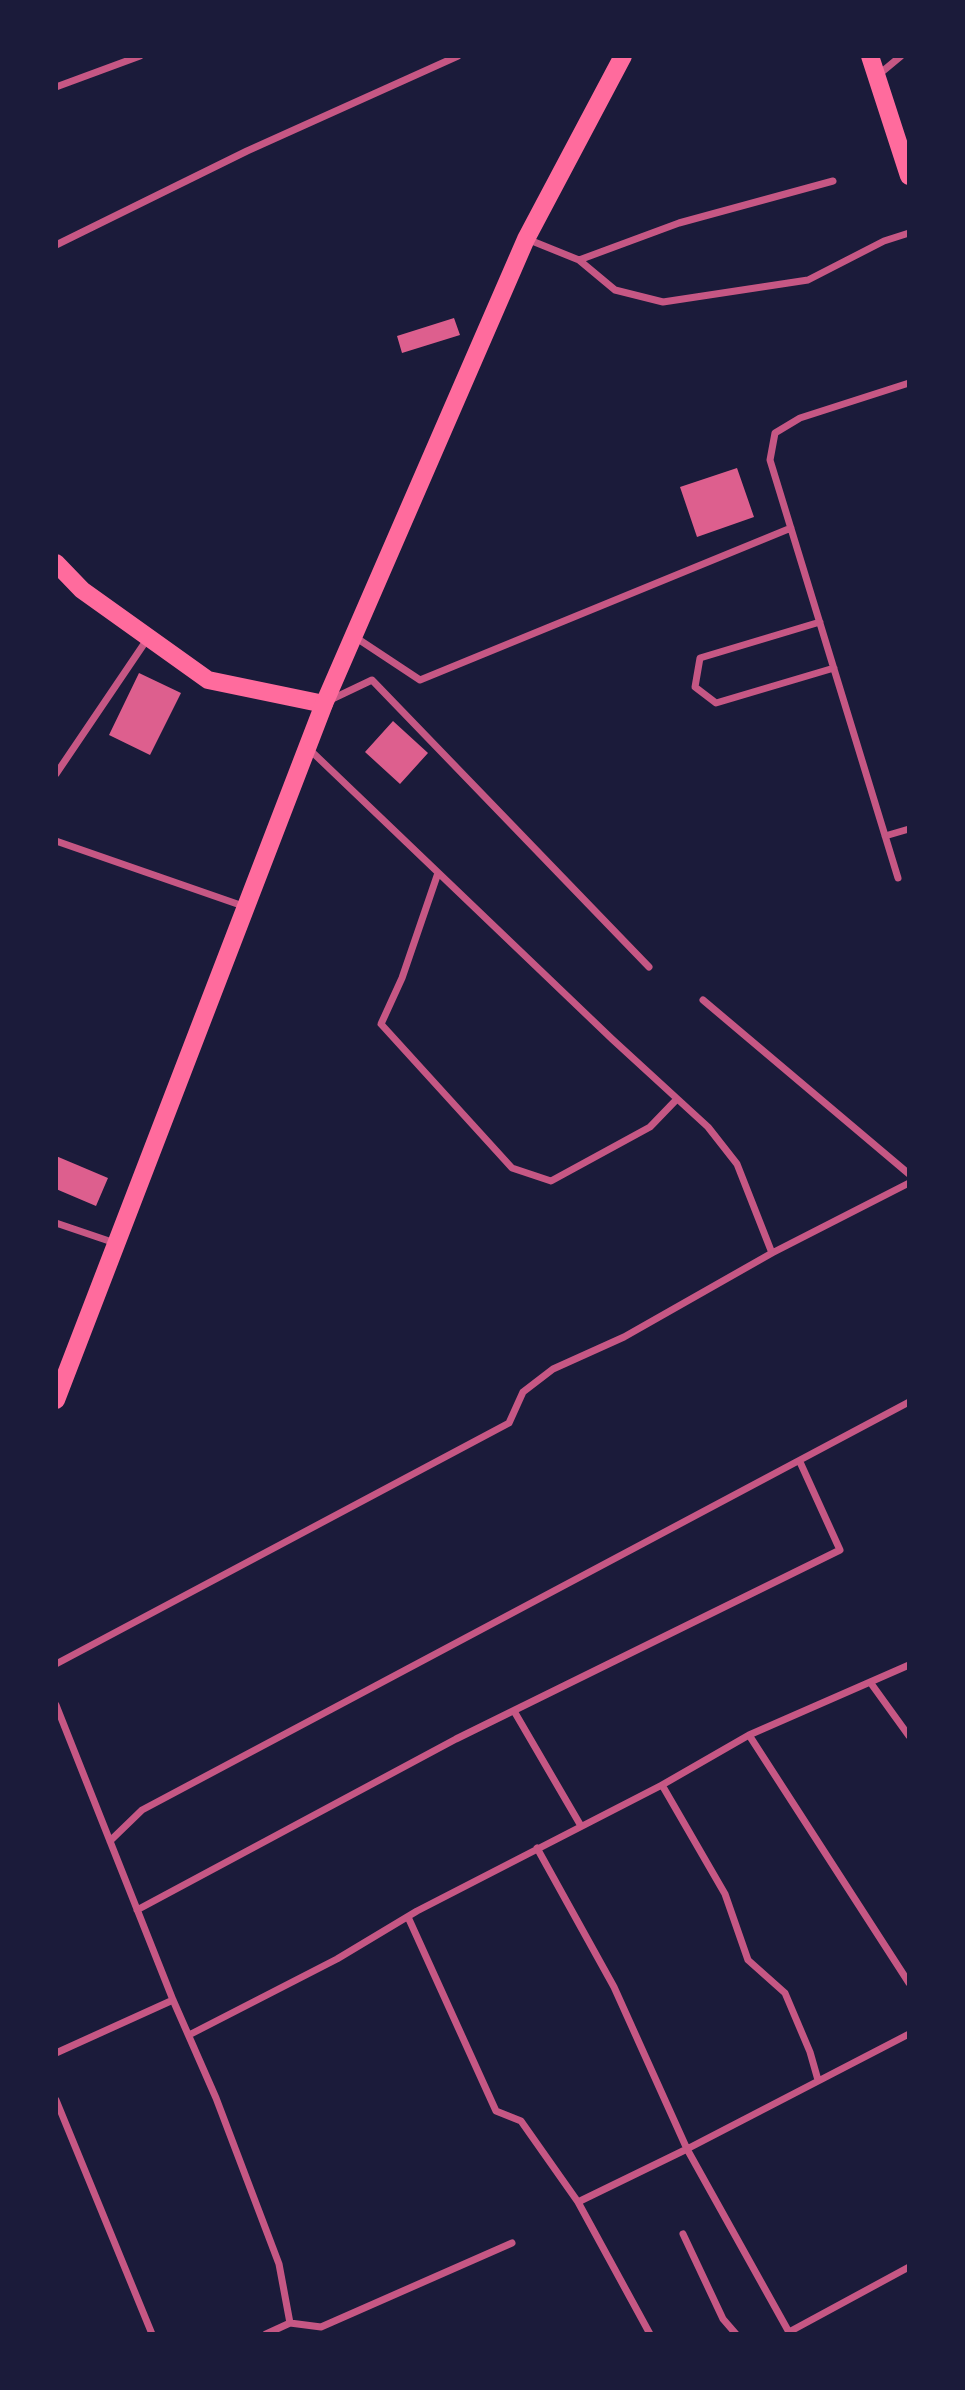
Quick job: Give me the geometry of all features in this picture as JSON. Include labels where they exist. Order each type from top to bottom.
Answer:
[{"type":"main road","points":[[56,1401],[324,704],[526,239],[623,56]]},
{"type":"main road","points":[[870,56],[909,176]]},
{"type":"main road","points":[[56,563],[82,590],[208,680],[324,704]]},
{"type":"street","points":[[56,87],[140,56]]},
{"type":"street","points":[[56,245],[247,151],[458,56]]},
{"type":"street","points":[[876,76],[901,56]]},
{"type":"street","points":[[579,260],[679,223],[833,181]]},
{"type":"street","points":[[526,239],[579,260],[615,290],[663,302],[808,281],[884,242],[909,233]]},
{"type":"street","points":[[898,878],[770,460],[775,433],[800,418],[909,383]]},
{"type":"street","points":[[354,637],[420,680],[791,528]]},
{"type":"street","points":[[820,622],[700,658],[695,687],[716,703],[834,668]]},
{"type":"street","points":[[56,774],[148,637]]},
{"type":"street","points":[[324,704],[372,680],[649,967]]},
{"type":"street","points":[[308,749],[708,1127],[737,1164],[772,1253]]},
{"type":"street","points":[[885,836],[909,829]]},
{"type":"street","points":[[56,841],[247,908]]},
{"type":"street","points":[[438,873],[402,978],[381,1024],[512,1168],[551,1181],[650,1127],[677,1099]]},
{"type":"street","points":[[703,1000],[909,1174]]},
{"type":"street","points":[[56,1664],[509,1423],[523,1392],[553,1369],[624,1336],[772,1253],[909,1183]]},
{"type":"street","points":[[56,1223],[117,1244]]},
{"type":"street","points":[[110,1841],[142,1810],[909,1402]]},
{"type":"street","points":[[137,1910],[514,1710],[840,1550],[800,1462]]},
{"type":"street","points":[[188,2035],[337,1959],[408,1917],[662,1785],[749,1735],[909,1665]]},
{"type":"street","points":[[870,1682],[909,1735]]},
{"type":"street","points":[[56,1706],[173,2000],[216,2098],[279,2264],[290,2323]]},
{"type":"street","points":[[514,1710],[580,1826]]},
{"type":"street","points":[[749,1735],[909,1983]]},
{"type":"street","points":[[662,1785],[725,1894],[748,1960],[785,1993],[810,2052],[818,2080]]},
{"type":"street","points":[[537,1848],[614,1987],[687,2148],[789,2333],[909,2267]]},
{"type":"street","points":[[408,1917],[496,2111],[521,2121],[578,2202],[650,2334]]},
{"type":"street","points":[[56,2053],[173,2000]]},
{"type":"street","points":[[578,2202],[909,2034]]},
{"type":"street","points":[[56,2100],[152,2334]]},
{"type":"street","points":[[683,2234],[723,2319],[736,2334]]},
{"type":"street","points":[[266,2334],[290,2323],[321,2326],[512,2243]]},
{"type":"building","points":[[454,318],[460,335],[402,353],[397,336]]},
{"type":"building","points":[[737,468],[754,517],[697,537],[680,487]]},
{"type":"building","points":[[139,673],[181,693],[150,755],[109,735]]},
{"type":"building","points":[[393,721],[428,753],[400,784],[365,752]]},
{"type":"building","points":[[56,1156],[108,1178],[96,1206],[56,1189]]}]
